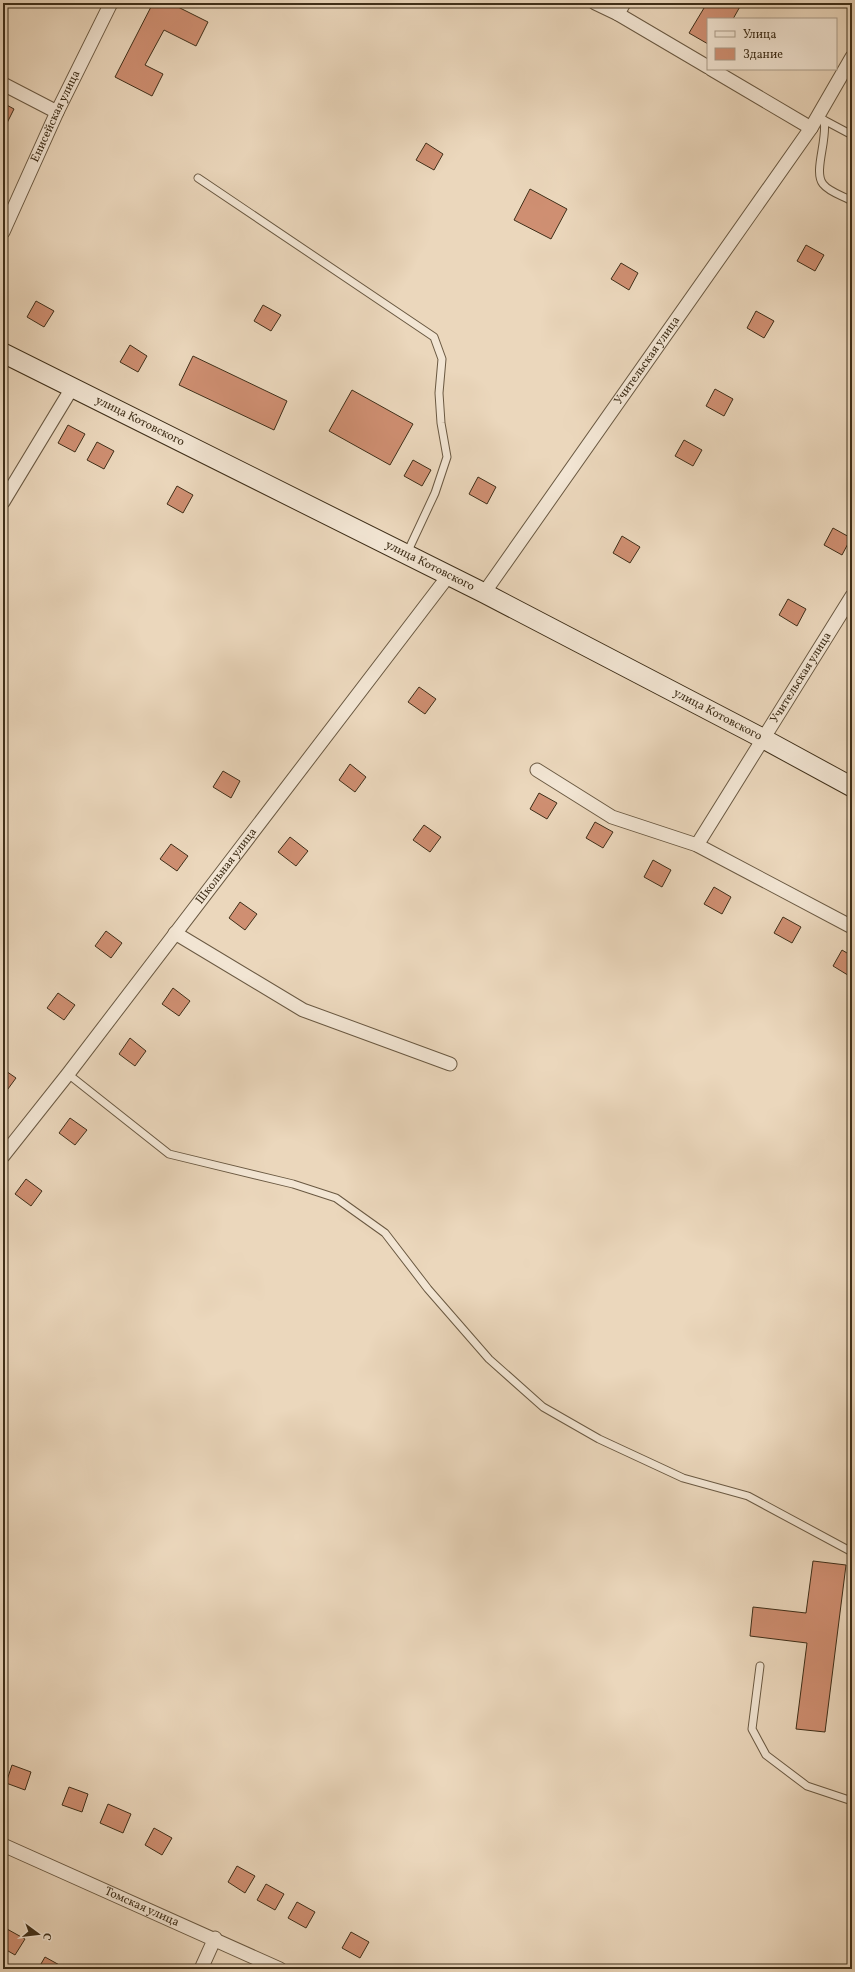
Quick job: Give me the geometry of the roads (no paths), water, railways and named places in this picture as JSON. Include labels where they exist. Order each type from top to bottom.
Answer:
[{"type":"main road","name":"улица Котовского","points":[[3,353],[484,593],[762,738],[852,787]]},
{"type":"street","name":"Енисейская улица","points":[[3,232],[57,112],[111,3]]},
{"type":"street","points":[[595,3],[621,8],[707,66]]},
{"type":"street","name":"Учительская улица","points":[[484,593],[818,122],[848,72],[852,58]]},
{"type":"street","points":[[713,70],[818,122]]},
{"type":"street","points":[[3,84],[57,112]]},
{"type":"street","points":[[3,502],[72,388]]},
{"type":"street","name":"Школьная улица","points":[[3,1156],[176,933],[448,575]]},
{"type":"street","name":"Учительская улица","points":[[697,845],[762,738],[788,701],[852,596]]},
{"type":"street","points":[[537,770],[612,817],[697,845],[852,927]]},
{"type":"street","points":[[176,933],[303,1010],[450,1064]]},
{"type":"street","name":"Томская улица","points":[[3,1845],[215,1938],[280,1969]]},
{"type":"street","points":[[201,1969],[215,1938]]},
{"type":"lane","points":[[818,122],[852,135]]},
{"type":"lane","points":[[818,122],[826,134],[819,166],[819,176],[823,184],[852,201]]},
{"type":"lane","points":[[198,178],[434,337],[442,359],[439,393],[441,424],[448,457],[435,493],[406,555]]},
{"type":"lane","points":[[68,1074],[169,1154],[293,1184],[336,1198],[385,1233],[428,1289],[489,1359],[543,1407],[599,1439],[683,1478],[748,1496],[852,1552]]},
{"type":"lane","points":[[760,1666],[752,1728],[766,1754],[806,1786],[852,1801]]}]
